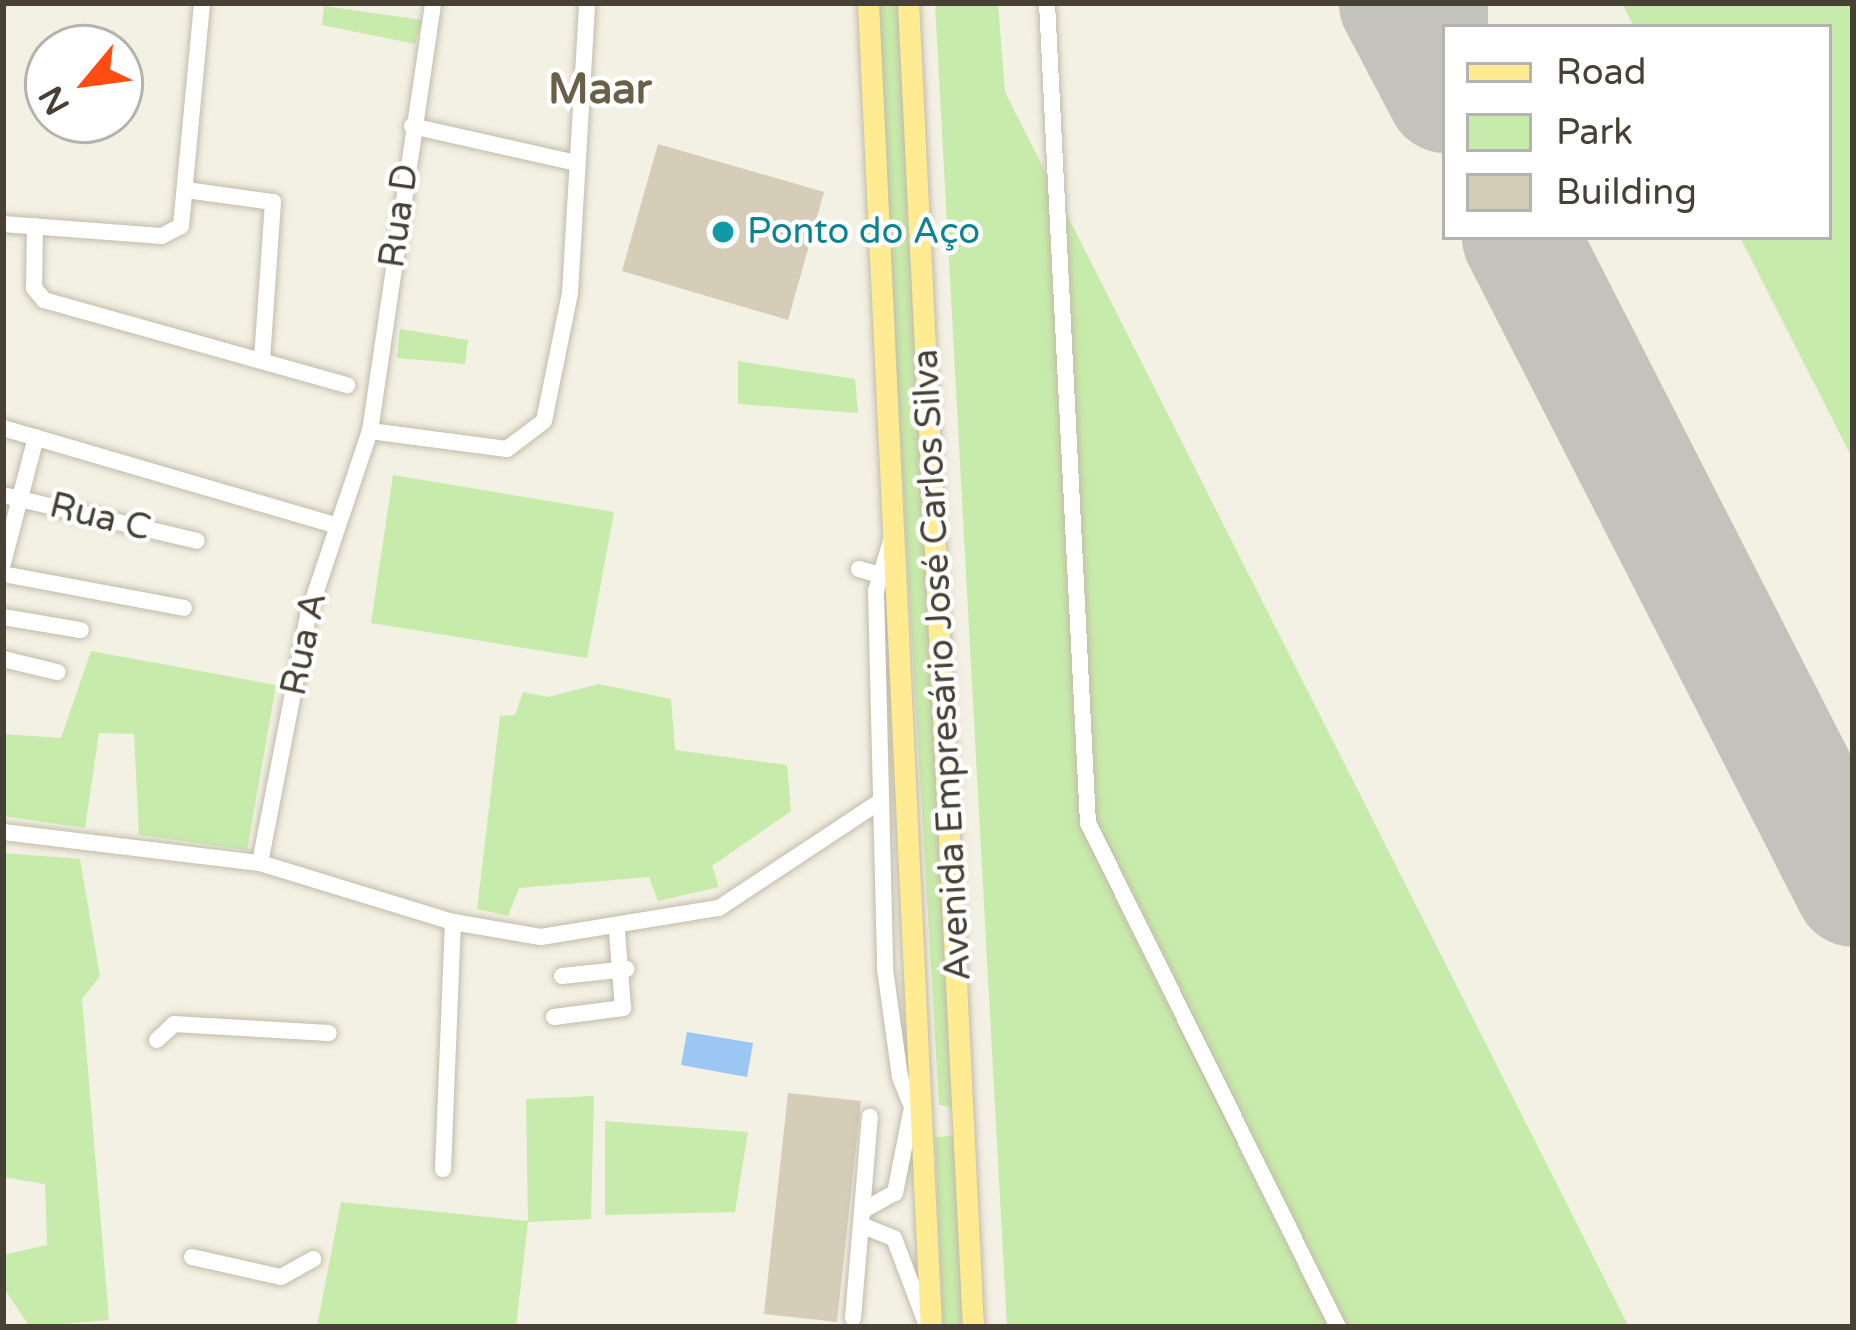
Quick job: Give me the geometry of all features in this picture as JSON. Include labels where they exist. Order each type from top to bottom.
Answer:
[{"type":"main road","name":"Avenida Empresário José Carlos Silva","points":[[868,3],[929,1327]]},
{"type":"main road","name":"Avenida Empresário José Carlos Silva","points":[[908,3],[974,1327]]},
{"type":"main road","points":[[918,1120],[964,1122]]},
{"type":"street","points":[[3,224],[162,236],[181,226],[202,3]]},
{"type":"street","name":"Rua D","points":[[370,430],[433,3]]},
{"type":"street","points":[[370,430],[524,444],[557,383],[587,3]]},
{"type":"street","points":[[1047,3],[1088,823],[1338,1327]]},
{"type":"street","points":[[412,126],[572,162]]},
{"type":"street","points":[[186,190],[273,202],[262,362]]},
{"type":"street","points":[[35,226],[34,289],[44,300],[347,385]]},
{"type":"street","points":[[3,428],[331,524]]},
{"type":"street","name":"Rua A","points":[[260,863],[331,524],[370,430]]},
{"type":"street","points":[[3,563],[12,496],[36,437]]},
{"type":"street","name":"Rua C","points":[[12,496],[197,541]]},
{"type":"street","points":[[861,1218],[895,1193],[918,1120],[892,1042],[868,571],[893,533]]},
{"type":"street","points":[[3,574],[184,608]]},
{"type":"street","points":[[3,617],[81,630]]},
{"type":"street","points":[[3,659],[56,671]]},
{"type":"street","points":[[3,832],[260,863],[453,922],[541,937],[616,931],[757,891],[880,802]]},
{"type":"street","points":[[883,912],[912,912]]},
{"type":"street","points":[[443,1169],[453,922]]},
{"type":"street","points":[[554,1017],[621,1011],[627,969],[616,931]]},
{"type":"street","points":[[562,976],[627,969]]},
{"type":"street","points":[[157,1040],[174,1024],[329,1033]]},
{"type":"street","points":[[853,1318],[870,1117]]},
{"type":"street","points":[[861,1218],[894,1238],[929,1327]]},
{"type":"street","points":[[192,1258],[281,1277],[313,1258]]},
{"type":"green space","points":[[875,3],[899,3],[952,1107],[939,1105]]},
{"type":"green space","points":[[935,3],[998,3],[1005,92],[1629,1327],[1007,1327]]},
{"type":"green space","points":[[1622,3],[1853,3],[1853,460],[1742,240],[1832,240],[1832,24],[1632,24]]},
{"type":"green space","points":[[324,6],[422,20],[415,44],[322,25]]},
{"type":"green space","points":[[400,329],[468,340],[465,364],[397,358]]},
{"type":"green space","points":[[738,361],[855,379],[858,413],[738,404]]},
{"type":"green space","points":[[393,475],[614,512],[587,658],[371,623]]},
{"type":"green space","points":[[91,651],[276,685],[247,850],[139,835],[134,734],[99,733],[85,828],[3,816],[3,734],[61,738]]},
{"type":"green space","points":[[599,684],[671,699],[675,750],[787,765],[791,811],[712,866],[719,887],[658,901],[649,877],[519,888],[508,916],[477,909],[500,716],[515,715],[523,692],[548,697]]},
{"type":"green space","points":[[3,853],[80,859],[100,976],[82,999],[109,1320],[30,1327],[3,1287],[3,1255],[47,1245],[45,1184],[3,1177]]},
{"type":"green space","points":[[594,1096],[591,1219],[528,1222],[516,1327],[317,1327],[341,1202],[528,1221],[526,1099]]},
{"type":"green space","points":[[605,1121],[748,1132],[735,1212],[605,1215]]},
{"type":"green space","points":[[955,1136],[963,1327],[943,1327],[935,1137]]},
{"type":"water","points":[[687,1032],[753,1043],[747,1077],[681,1065]]},
{"type":"building","name":"Ponto do Aço","points":[[658,144],[824,192],[788,320],[622,271]]},
{"type":"building","points":[[788,1093],[861,1101],[837,1322],[764,1314]]},
{"type":"taxiway","points":[[1464,3],[1464,24]]},
{"type":"runway","points":[[1397,3],[1442,88]]},
{"type":"runway","points":[[1522,240],[1853,888]]},
{"type":"place","name":"Ponto do Aço","points":[[723,232]]},
{"type":"district","name":"Maar","points":[[600,90]]}]
